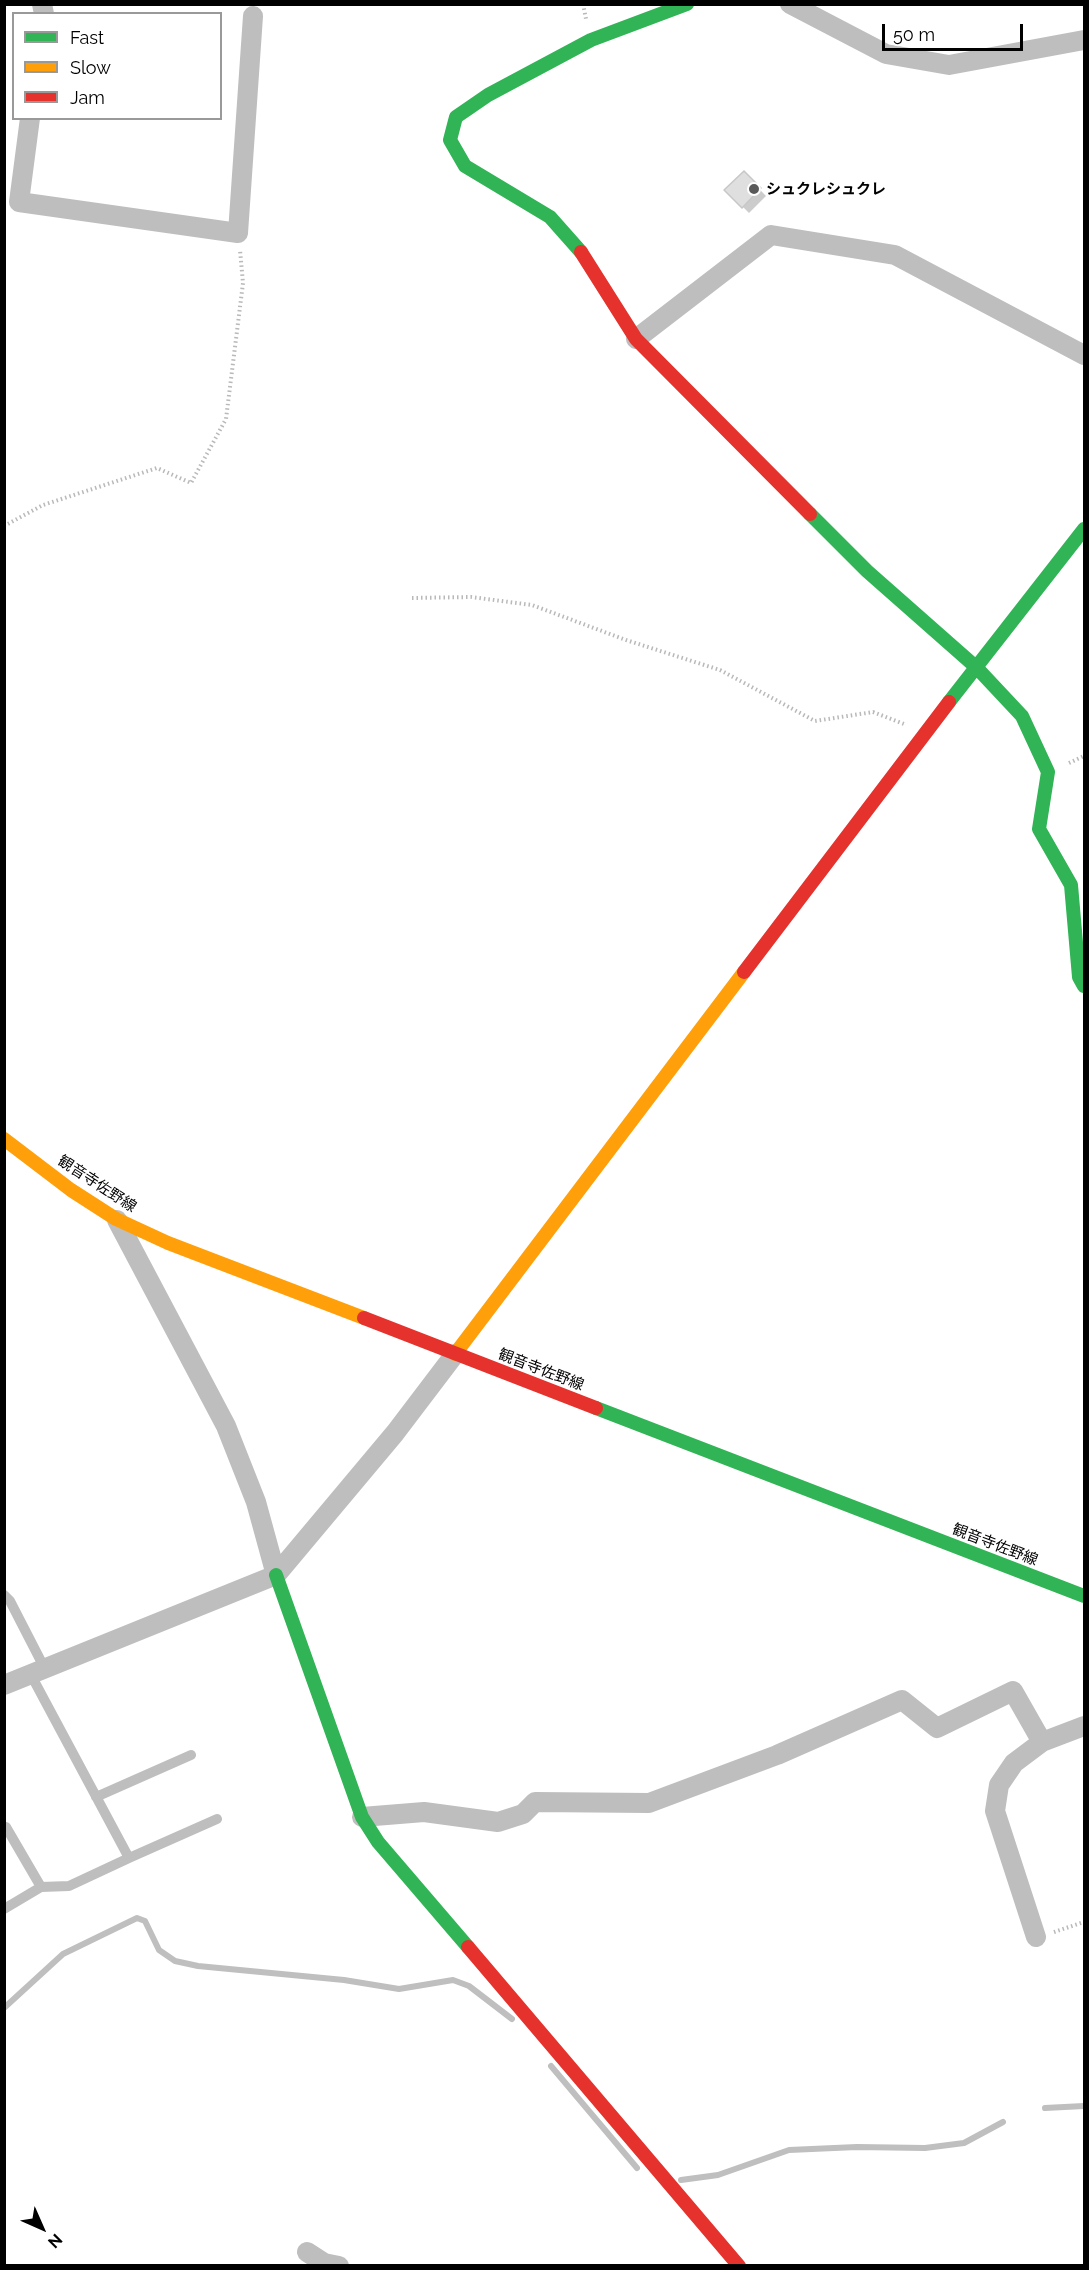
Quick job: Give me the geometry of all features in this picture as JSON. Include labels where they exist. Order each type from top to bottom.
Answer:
[{"type":"street","points":[[687,4],[591,40],[488,94],[456,117],[450,140],[465,166],[550,217],[582,253],[636,339],[867,571],[977,668],[1022,716],[1048,772],[1039,829],[1071,885],[1079,977],[1084,986]]},
{"type":"street","points":[[790,4],[886,54],[949,65],[1084,40]]},
{"type":"street","points":[[30,120],[19,202],[238,233],[253,16]]},
{"type":"street","points":[[636,339],[771,235],[895,255],[1084,355]]},
{"type":"street","points":[[4,1685],[276,1575],[395,1433],[925,732],[1084,529]]},
{"type":"street","name":"観音寺佐野線","points":[[4,1140],[71,1190],[116,1219],[168,1243],[1084,1596]]},
{"type":"street","points":[[116,1219],[226,1426],[256,1502],[276,1575],[362,1817],[378,1842],[739,2265]]},
{"type":"street","points":[[362,1817],[424,1812],[498,1822],[523,1814],[535,1802],[649,1803],[777,1755],[902,1700],[937,1728],[1013,1691],[1042,1742]]},
{"type":"street","points":[[1036,1937],[995,1812],[999,1785],[1014,1763],[1042,1742],[1084,1726]]},
{"type":"street","points":[[307,2252],[324,2263],[339,2265]]},
{"type":"lane","points":[[4,1595],[10,1600],[38,1672],[96,1797],[129,1858]]},
{"type":"lane","points":[[96,1797],[191,1755]]},
{"type":"lane","points":[[4,1909],[41,1887],[69,1886],[217,1819]]},
{"type":"lane","points":[[6,1827],[41,1887]]},
{"type":"path","points":[[4,526],[43,504],[157,468],[191,483],[226,418],[243,283],[238,233]]},
{"type":"path","points":[[412,598],[471,597],[532,605],[626,640],[720,670],[815,721],[873,712],[925,732]]},
{"type":"path","points":[[1036,1937],[1084,1922]]},
{"type":"building","name":"シュクレシュクレ","points":[[744,171],[761,188],[742,208],[724,190]]},
{"type":"waterway","points":[[4,2008],[63,1954],[137,1918],[145,1921],[159,1950],[175,1961],[198,1966],[344,1980],[399,1989],[453,1980],[469,1986],[512,2019]]},
{"type":"waterway","points":[[551,2066],[637,2168]]},
{"type":"waterway","points":[[1045,2108],[1084,2106]]},
{"type":"waterway","points":[[681,2180],[718,2175],[789,2150],[857,2147],[925,2148],[964,2143],[1003,2122]]},
{"type":"traffic: fast","points":[[581,252],[550,217],[465,166],[450,140],[456,117],[488,95],[591,40],[687,4]]},
{"type":"traffic: fast","points":[[810,514],[867,571],[977,668],[1022,716],[1048,772],[1039,829],[1071,885],[1079,977],[1084,986]]},
{"type":"traffic: fast","points":[[949,702],[1084,529]]},
{"type":"traffic: fast","points":[[596,1408],[1084,1596]]},
{"type":"traffic: fast","points":[[276,1575],[362,1817],[378,1842],[468,1947]]},
{"type":"traffic: slow","points":[[455,1354],[744,972]]},
{"type":"traffic: slow","points":[[4,1139],[71,1190],[116,1219],[168,1243],[364,1318]]},
{"type":"traffic: jam","points":[[581,252],[636,339],[810,514]]},
{"type":"traffic: jam","points":[[744,972],[949,702]]},
{"type":"traffic: jam","points":[[364,1318],[596,1408]]},
{"type":"traffic: jam","points":[[468,1947],[739,2266]]},
{"type":"place","name":"シュクレシュクレ","points":[[754,189]]}]
